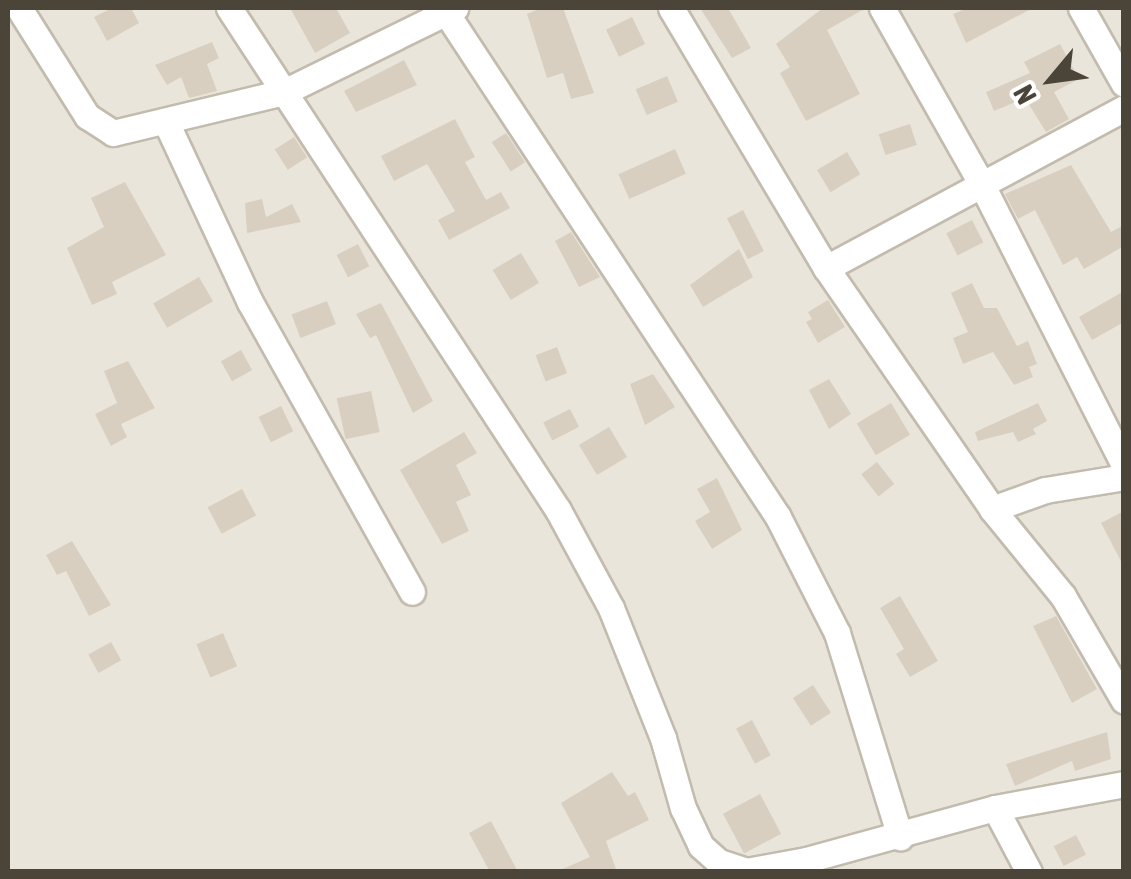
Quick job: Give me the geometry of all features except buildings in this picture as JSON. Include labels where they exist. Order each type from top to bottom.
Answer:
[{"type":"street","points":[[20,8],[88,116],[113,133],[284,92],[448,9],[778,516],[837,632],[900,837]]},
{"type":"street","points":[[229,8],[558,510],[611,608],[701,846],[746,872],[810,866],[995,808],[1124,784]]},
{"type":"street","points":[[670,8],[826,268],[992,509],[1063,596],[1124,701]]},
{"type":"street","points":[[882,8],[982,185],[1124,466]]},
{"type":"street","points":[[1081,8],[1124,84]]},
{"type":"street","points":[[826,268],[1124,108]]},
{"type":"street","points":[[166,122],[250,302],[412,592]]},
{"type":"street","points":[[992,509],[1045,490],[1124,477]]},
{"type":"street","points":[[995,808],[1028,872]]},
{"type":"shaded area","points":[[8,8],[1123,8],[1123,871],[8,871]]}]
